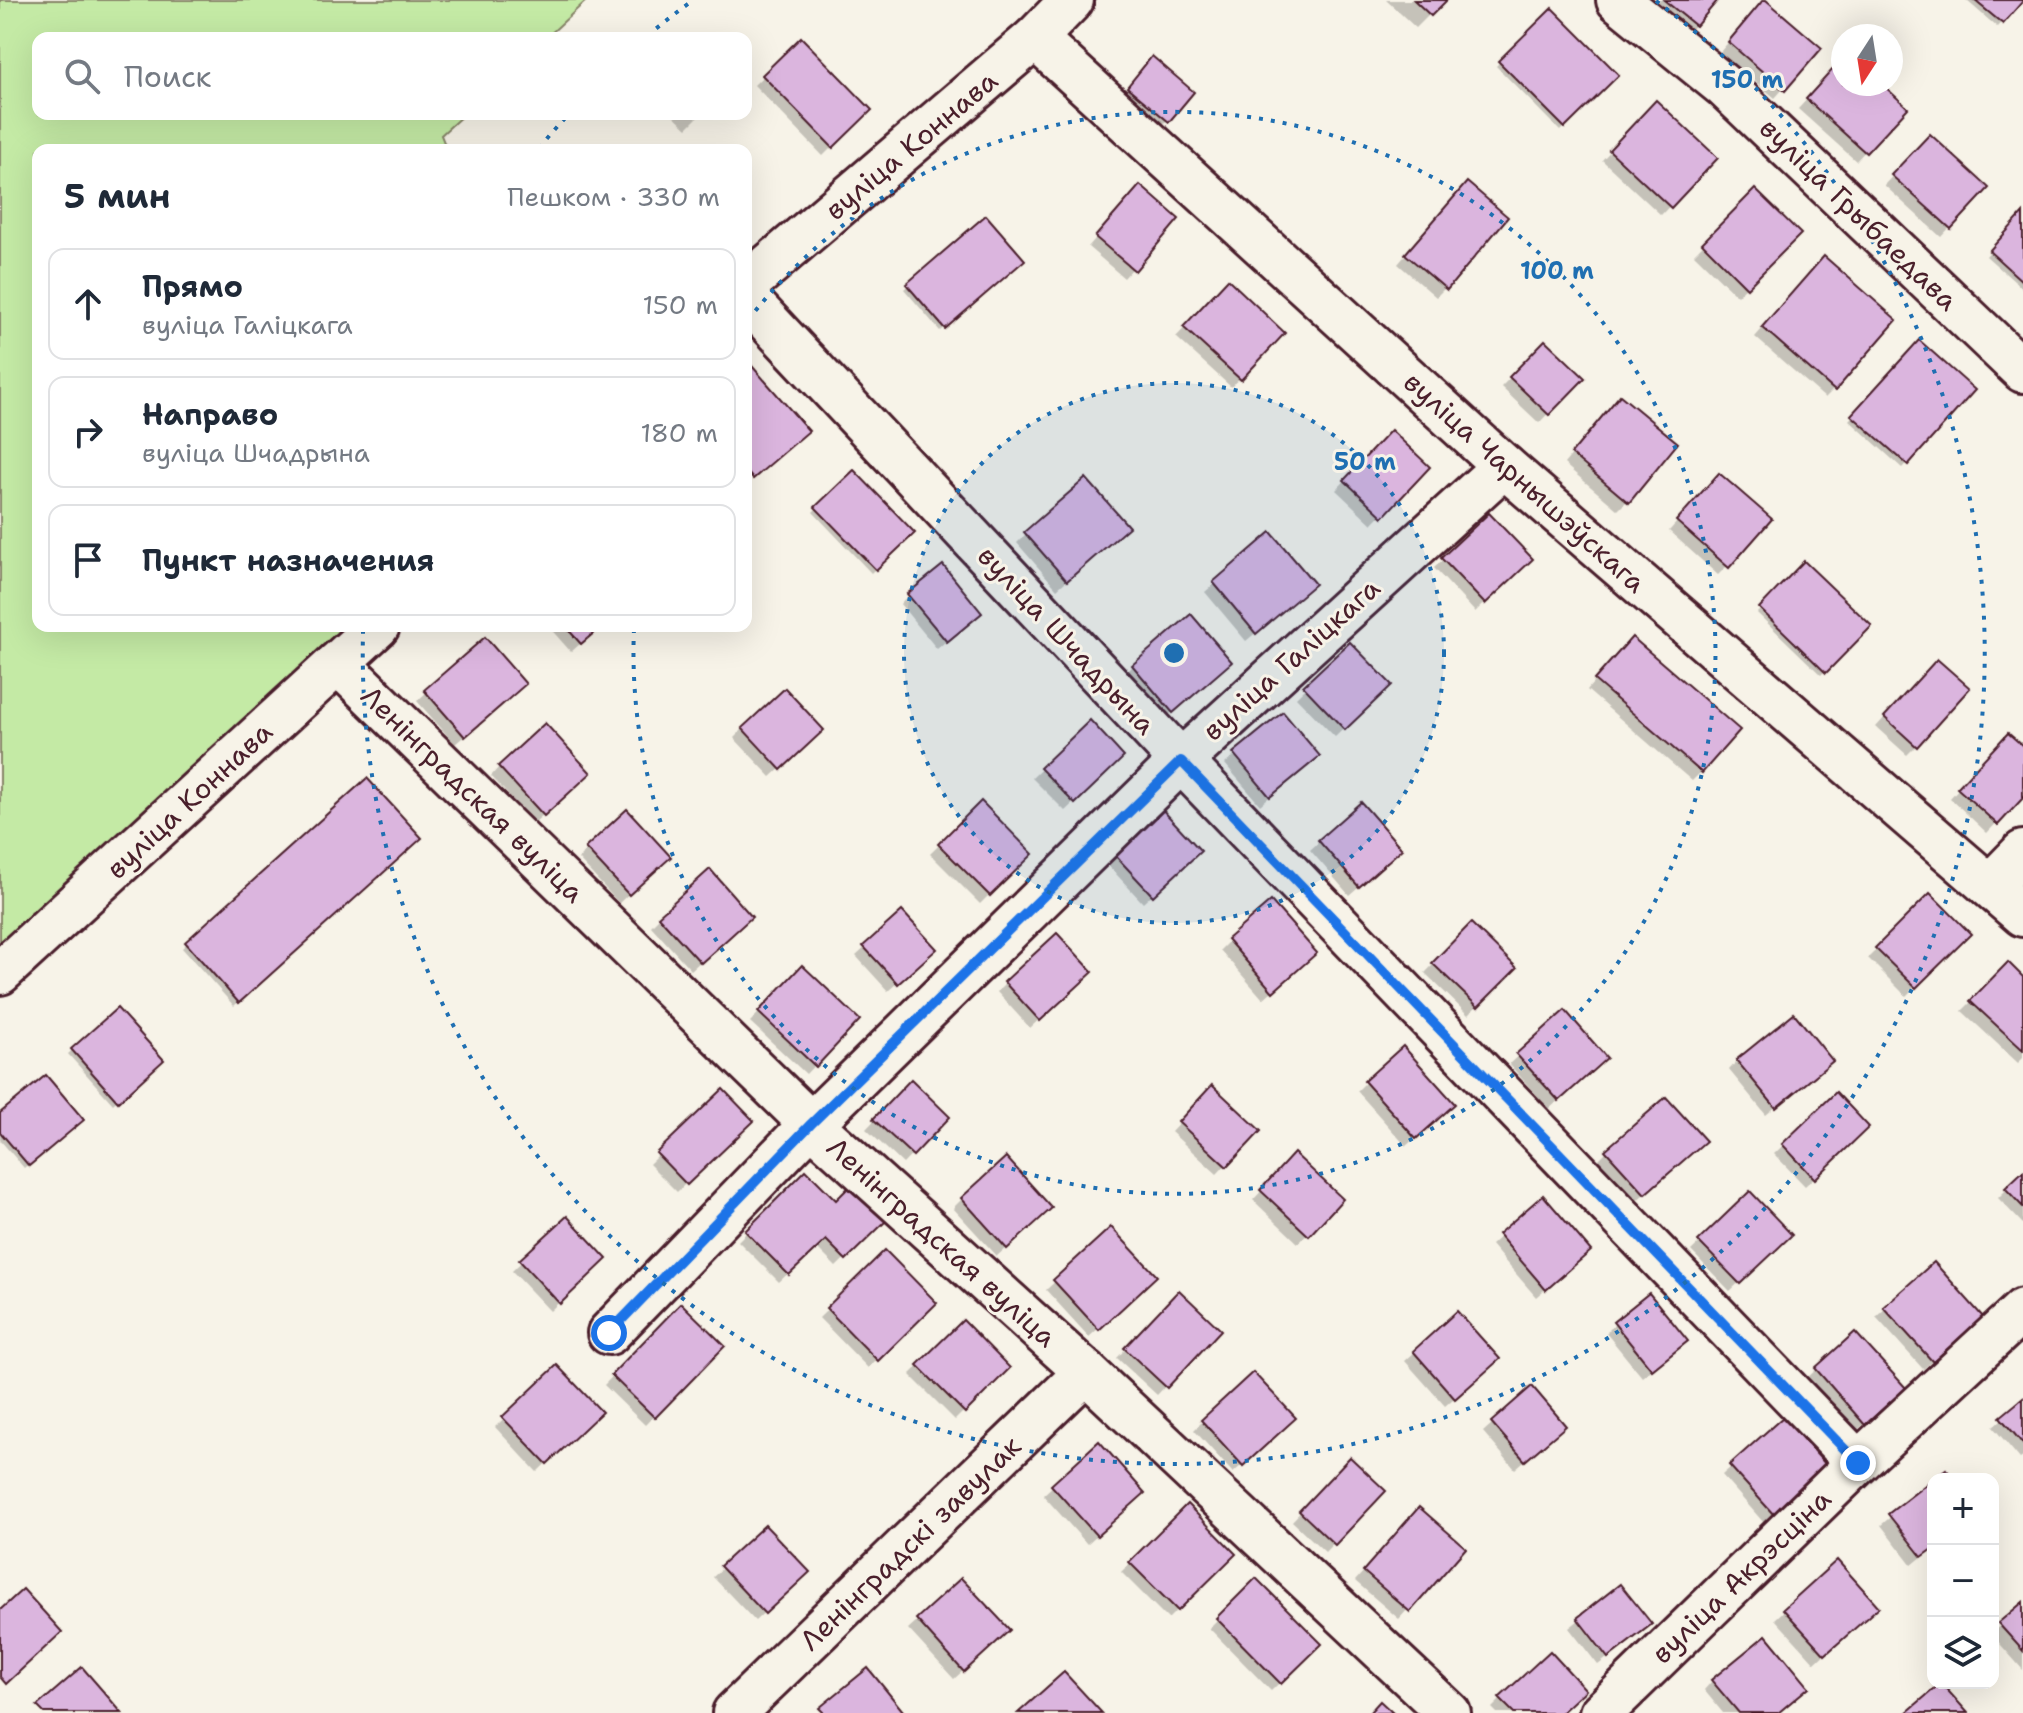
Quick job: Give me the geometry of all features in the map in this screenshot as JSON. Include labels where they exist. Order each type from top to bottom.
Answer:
[{"type":"street","name":"вуліца Коннава","points":[[752,280],[1035,38],[1072,0]]},
{"type":"street","name":"вуліца Грыбаедава","points":[[1618,0],[1725,87],[2023,371]]},
{"type":"street","name":"вуліца Чарнышэўскага","points":[[1035,38],[1504,466],[2023,915]]},
{"type":"street","name":"вуліца Шчадрына","points":[[752,304],[1181,761],[1858,1463]]},
{"type":"street","name":"вуліца Галіцкага","points":[[609,1333],[811,1124],[1181,761],[1504,466]]},
{"type":"street","name":"вуліца Коннава","points":[[0,973],[372,632]]},
{"type":"street","name":"Ленінградская вуліца","points":[[338,663],[811,1124],[1086,1372],[1449,1713]]},
{"type":"street","points":[[1990,886],[2023,852]]},
{"type":"street","name":"вуліца Акрэсціна","points":[[1601,1713],[1858,1463],[2023,1310]]},
{"type":"street","name":"Ленінградскі завулак","points":[[734,1713],[1086,1372]]},
{"type":"green space","points":[[0,0],[587,0],[552,32],[32,32],[32,120],[457,120],[441,135],[445,144],[32,144],[32,632],[341,632],[0,960]]},
{"type":"building","points":[[1414,0],[1447,0],[1431,16]]},
{"type":"building","points":[[1664,0],[1718,0],[1696,26]]},
{"type":"building","points":[[1763,0],[1822,48],[1785,91],[1728,42]]},
{"type":"building","points":[[1974,0],[2023,0],[2023,1],[2003,24]]},
{"type":"building","points":[[1552,8],[1619,75],[1565,128],[1498,61]]},
{"type":"building","points":[[801,37],[872,110],[833,148],[762,75]]},
{"type":"building","points":[[1152,56],[1194,92],[1169,122],[1127,87]]},
{"type":"building","points":[[1831,71],[1831,96],[1895,96],[1908,108],[1866,153],[1806,99]]},
{"type":"building","points":[[1656,100],[1718,158],[1671,208],[1609,150]]},
{"type":"building","points":[[1930,134],[1989,188],[1951,229],[1891,175]]},
{"type":"building","points":[[1467,182],[1508,217],[1447,290],[1405,254]]},
{"type":"building","points":[[1140,185],[1179,219],[1135,271],[1095,237]]},
{"type":"building","points":[[1755,189],[1801,234],[1747,288],[1702,243]]},
{"type":"building","points":[[2023,213],[2023,282],[1989,251]]},
{"type":"building","points":[[986,215],[1025,260],[945,329],[906,284]]},
{"type":"building","points":[[1824,256],[1897,320],[1835,391],[1762,327]]},
{"type":"building","points":[[1228,279],[1285,333],[1241,380],[1183,327]]},
{"type":"building","points":[[1545,340],[1585,378],[1549,415],[1509,377]]},
{"type":"building","points":[[1919,340],[1975,390],[1908,465],[1851,415]]},
{"type":"building","points":[[752,366],[809,431],[752,478]]},
{"type":"building","points":[[1620,395],[1678,443],[1629,503],[1571,454]]},
{"type":"building","points":[[1391,430],[1430,467],[1383,517],[1344,480]]},
{"type":"building","points":[[854,470],[915,533],[876,570],[815,507]]},
{"type":"building","points":[[1719,473],[1772,519],[1729,568],[1676,521]]},
{"type":"building","points":[[1086,478],[1129,527],[1067,581],[1024,532]]},
{"type":"building","points":[[1489,513],[1533,559],[1485,604],[1441,558]]},
{"type":"building","points":[[1271,532],[1315,584],[1256,634],[1213,582]]},
{"type":"building","points":[[1804,561],[1872,626],[1826,673],[1759,608]]},
{"type":"building","points":[[943,565],[982,613],[947,642],[907,594]]},
{"type":"building","points":[[1191,614],[1232,662],[1173,713],[1132,665]]},
{"type":"building","points":[[570,632],[595,632],[581,644]]},
{"type":"building","points":[[485,637],[526,684],[465,737],[424,690]]},
{"type":"building","points":[[1632,637],[1740,730],[1702,773],[1594,680]]},
{"type":"building","points":[[1350,642],[1392,685],[1345,730],[1303,686]]},
{"type":"building","points":[[1937,659],[1970,688],[1917,747],[1884,717]]},
{"type":"building","points":[[785,688],[824,730],[781,770],[742,728]]},
{"type":"building","points":[[1283,712],[1320,756],[1270,797],[1233,753]]},
{"type":"building","points":[[1090,720],[1124,757],[1075,804],[1040,768]]},
{"type":"building","points":[[545,723],[591,773],[544,816],[498,766]]},
{"type":"building","points":[[2008,733],[2023,746],[2023,798],[1998,825],[1957,788]]},
{"type":"building","points":[[367,778],[422,838],[239,1003],[185,942]]},
{"type":"building","points":[[981,801],[1033,854],[990,896],[938,844]]},
{"type":"building","points":[[1361,802],[1402,849],[1359,887],[1318,840]]},
{"type":"building","points":[[1159,806],[1201,851],[1153,896],[1111,851]]},
{"type":"building","points":[[627,809],[671,857],[629,895],[585,848]]},
{"type":"building","points":[[710,869],[752,917],[701,963],[658,916]]},
{"type":"building","points":[[1930,893],[1971,934],[1916,988],[1875,948]]},
{"type":"building","points":[[1271,901],[1317,953],[1273,992],[1227,939]]},
{"type":"building","points":[[902,911],[937,949],[898,984],[863,946]]},
{"type":"building","points":[[1471,923],[1517,968],[1478,1007],[1432,963]]},
{"type":"building","points":[[1057,933],[1093,972],[1040,1021],[1004,982]]},
{"type":"building","points":[[2008,962],[2023,977],[2023,1050],[1970,1001]]},
{"type":"building","points":[[802,965],[860,1020],[816,1067],[758,1012]]},
{"type":"building","points":[[117,1008],[164,1060],[118,1102],[71,1049]]},
{"type":"building","points":[[1565,1010],[1607,1058],[1559,1101],[1516,1054]]},
{"type":"building","points":[[1794,1013],[1833,1061],[1776,1108],[1736,1060]]},
{"type":"building","points":[[1403,1046],[1455,1104],[1416,1139],[1364,1081]]},
{"type":"building","points":[[46,1075],[84,1120],[29,1166],[0,1132],[0,1113]]},
{"type":"building","points":[[911,1079],[950,1117],[913,1156],[873,1119]]},
{"type":"building","points":[[1212,1085],[1261,1131],[1227,1167],[1178,1122]]},
{"type":"building","points":[[723,1089],[754,1121],[687,1185],[656,1153]]},
{"type":"building","points":[[1836,1092],[1869,1127],[1815,1179],[1782,1144]]},
{"type":"building","points":[[1666,1097],[1706,1141],[1645,1194],[1605,1150]]},
{"type":"building","points":[[1294,1153],[1343,1199],[1309,1236],[1260,1190]]},
{"type":"building","points":[[1006,1157],[1052,1208],[1007,1249],[961,1198]]},
{"type":"building","points":[[806,1170],[836,1200],[851,1185],[886,1221],[846,1260],[826,1240],[789,1275],[745,1231]]},
{"type":"building","points":[[2023,1171],[2023,1207],[2005,1188]]},
{"type":"building","points":[[1750,1191],[1792,1235],[1740,1284],[1698,1241]]},
{"type":"building","points":[[1543,1195],[1591,1251],[1546,1290],[1498,1234]]},
{"type":"building","points":[[567,1216],[607,1259],[560,1304],[519,1260]]},
{"type":"building","points":[[1111,1227],[1157,1276],[1099,1330],[1053,1280]]},
{"type":"building","points":[[885,1250],[937,1303],[878,1361],[826,1308]]},
{"type":"building","points":[[1934,1262],[1983,1317],[1933,1362],[1883,1307]]},
{"type":"building","points":[[1179,1290],[1221,1330],[1167,1388],[1124,1348]]},
{"type":"building","points":[[1649,1293],[1688,1341],[1652,1370],[1613,1322]]},
{"type":"building","points":[[681,1303],[725,1346],[655,1418],[611,1375]]},
{"type":"building","points":[[1457,1311],[1500,1359],[1455,1399],[1413,1351]]},
{"type":"building","points":[[963,1320],[1010,1368],[965,1413],[917,1365]]},
{"type":"building","points":[[1855,1332],[1906,1388],[1865,1425],[1815,1368]]},
{"type":"building","points":[[557,1365],[602,1412],[547,1464],[502,1417]]},
{"type":"building","points":[[1253,1372],[1296,1418],[1243,1466],[1201,1420]]},
{"type":"building","points":[[1532,1386],[1566,1426],[1525,1461],[1491,1422]]},
{"type":"building","points":[[2023,1398],[2023,1444],[2000,1417]]},
{"type":"building","points":[[1783,1417],[1828,1467],[1774,1515],[1729,1465]]},
{"type":"building","points":[[1099,1441],[1145,1493],[1097,1536],[1051,1485]]},
{"type":"building","points":[[1350,1457],[1386,1491],[1335,1545],[1299,1511]]},
{"type":"building","points":[[1927,1484],[1927,1553],[1922,1557],[1888,1514]]},
{"type":"building","points":[[1187,1504],[1236,1554],[1178,1611],[1129,1562]]},
{"type":"building","points":[[1419,1507],[1466,1548],[1410,1612],[1363,1571]]},
{"type":"building","points":[[765,1525],[810,1572],[765,1614],[720,1566]]},
{"type":"building","points":[[1837,1560],[1879,1607],[1825,1655],[1783,1609]]},
{"type":"building","points":[[961,1578],[1010,1630],[964,1672],[916,1619]]},
{"type":"building","points":[[1256,1578],[1322,1644],[1281,1684],[1216,1618]]},
{"type":"building","points":[[1620,1584],[1652,1624],[1608,1658],[1577,1618]]},
{"type":"building","points":[[23,1589],[62,1632],[6,1684],[0,1677],[0,1610]]},
{"type":"building","points":[[2023,1602],[2023,1651],[1999,1624]]},
{"type":"building","points":[[1766,1635],[1809,1687],[1778,1713],[1739,1713],[1711,1680]]},
{"type":"building","points":[[1550,1651],[1586,1690],[1561,1713],[1514,1713],[1499,1698]]},
{"type":"building","points":[[82,1667],[122,1713],[44,1713],[37,1706]]},
{"type":"building","points":[[868,1668],[903,1711],[901,1713],[824,1713],[819,1708]]},
{"type":"building","points":[[1064,1672],[1102,1713],[1018,1713]]},
{"type":"building","points":[[1934,1689],[1946,1689],[1968,1713],[1906,1713]]},
{"type":"building","points":[[1380,1701],[1393,1713],[1369,1713]]},
{"type":"route","points":[[609,1333],[811,1124],[1181,761],[1858,1463]]}]
